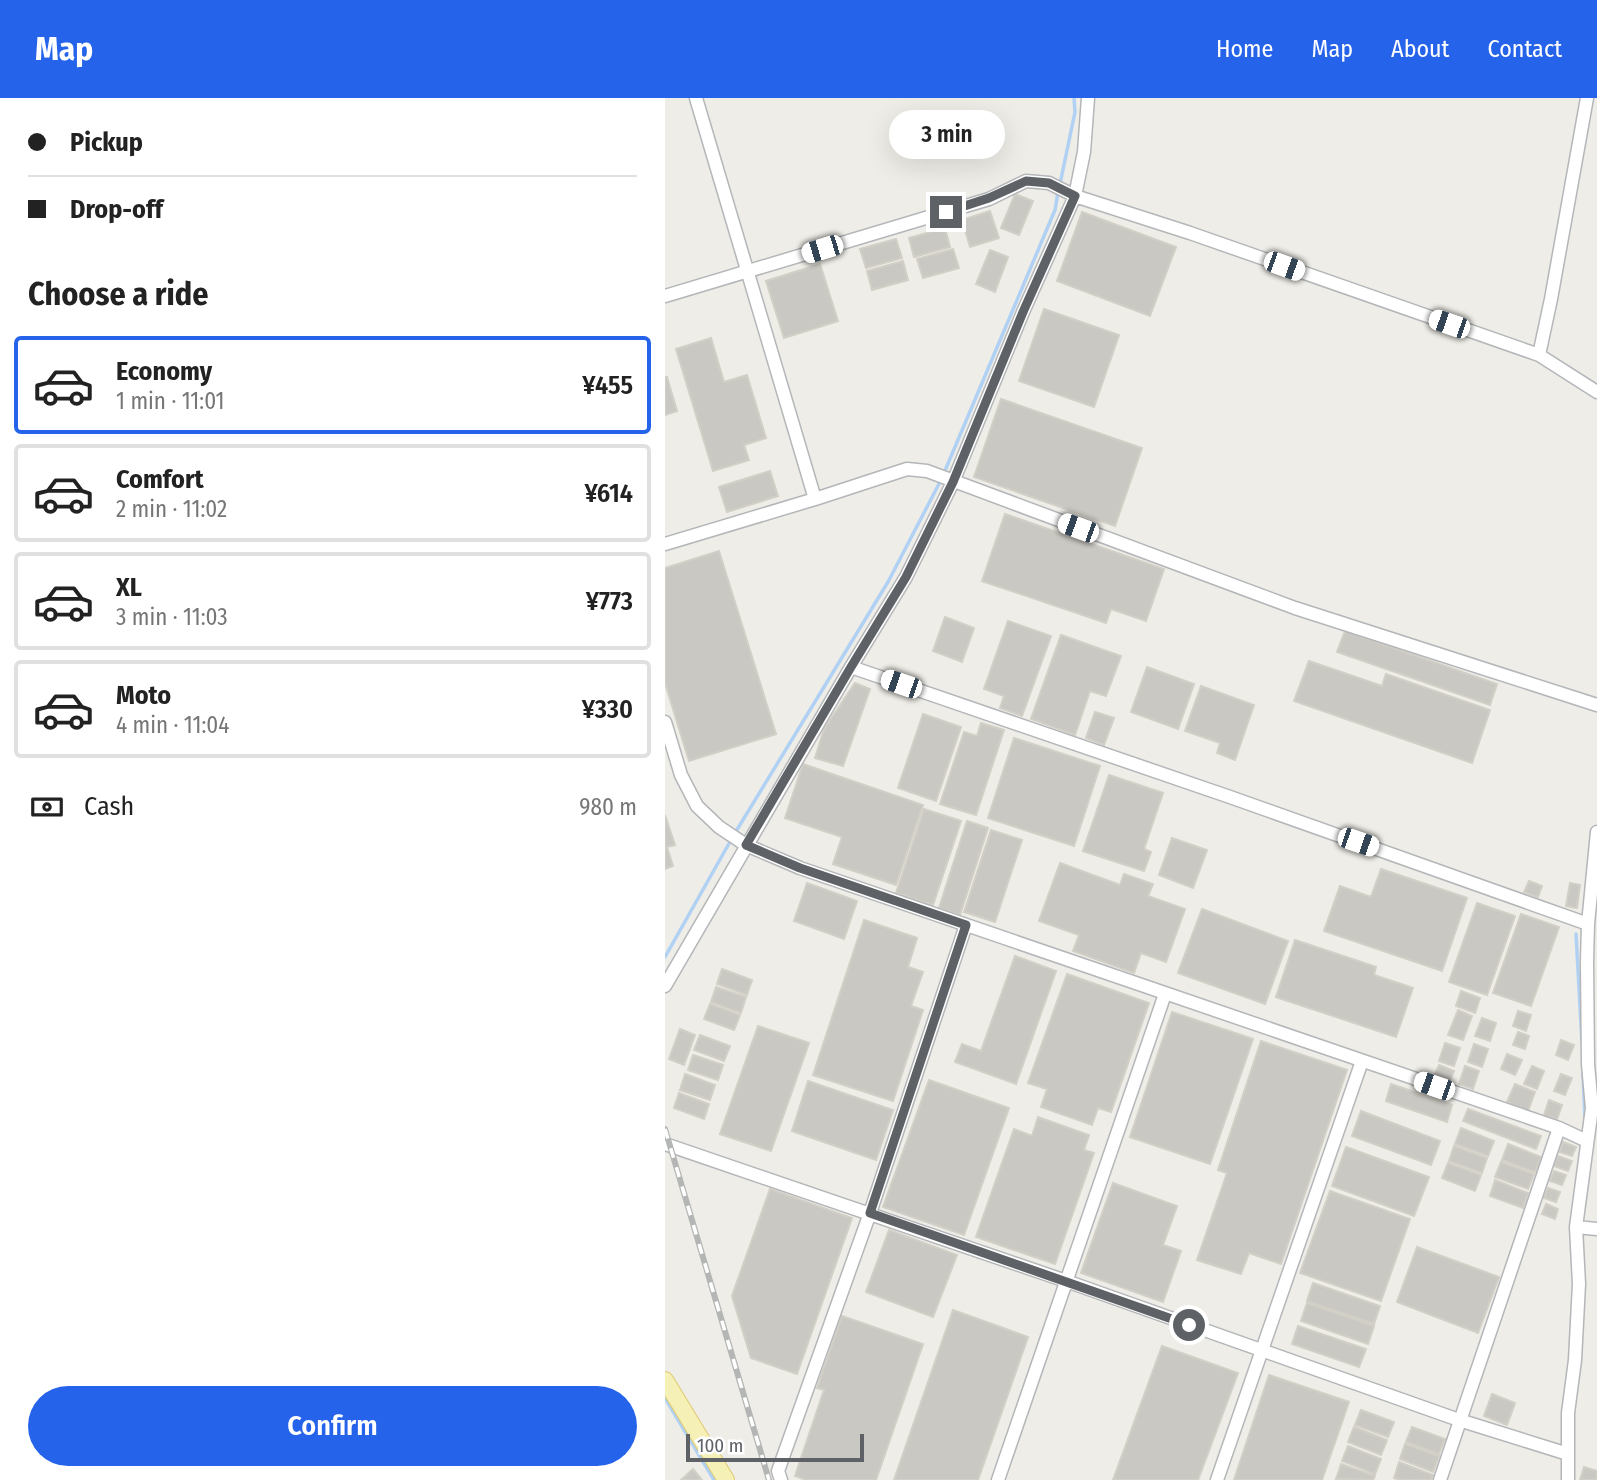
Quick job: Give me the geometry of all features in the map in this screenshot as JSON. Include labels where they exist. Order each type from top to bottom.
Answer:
[{"type":"main road","points":[[665,1380],[726,1480]]},
{"type":"street","points":[[696,98],[815,499]]},
{"type":"street","points":[[665,985],[906,577],[953,482],[1023,312],[1075,196],[1084,152],[1088,98]]},
{"type":"street","points":[[1539,355],[1587,98]]},
{"type":"street","points":[[665,296],[989,198],[1026,181],[1049,183],[1075,196],[1190,233],[1539,355],[1597,392]]},
{"type":"street","points":[[665,544],[907,469],[927,471],[1295,608],[1597,705]]},
{"type":"street","points":[[851,667],[1588,923]]},
{"type":"street","points":[[665,722],[681,775],[697,806],[719,827],[746,845],[800,868],[1559,1128],[1587,1141]]},
{"type":"street","points":[[1568,1480],[1568,1413],[1579,1284],[1576,1227],[1592,1108],[1588,1064],[1587,962],[1597,832]]},
{"type":"street","points":[[781,1480],[778,1471],[870,1213],[966,925]]},
{"type":"street","points":[[998,1480],[1164,994]]},
{"type":"street","points":[[1217,1480],[1362,1062]]},
{"type":"street","points":[[1440,1480],[1559,1128]]},
{"type":"street","points":[[665,1144],[1066,1281],[1459,1420],[1568,1454]]},
{"type":"street","points":[[1576,1227],[1597,1229]]},
{"type":"building","points":[[1015,194],[1033,201],[1019,235],[1001,228]]},
{"type":"building","points":[[990,211],[999,238],[970,247],[962,220]]},
{"type":"building","points":[[1082,212],[1176,247],[1150,316],[1057,281]]},
{"type":"building","points":[[945,228],[950,247],[914,257],[909,238]]},
{"type":"building","points":[[896,239],[902,258],[866,268],[860,249]]},
{"type":"building","points":[[953,249],[959,268],[923,278],[917,259]]},
{"type":"building","points":[[990,250],[1008,257],[995,292],[976,284]]},
{"type":"building","points":[[903,261],[908,280],[872,290],[867,271]]},
{"type":"building","points":[[820,264],[838,321],[784,338],[766,281]]},
{"type":"building","points":[[1044,309],[1119,335],[1094,407],[1019,381]]},
{"type":"building","points":[[711,338],[724,382],[747,375],[766,438],[744,445],[749,460],[713,471],[676,349]]},
{"type":"building","points":[[665,377],[677,411],[665,415]]},
{"type":"building","points":[[1001,399],[1142,448],[1115,526],[974,477]]},
{"type":"building","points":[[770,471],[778,496],[727,512],[719,487]]},
{"type":"building","points":[[1005,514],[1164,569],[1146,621],[1111,609],[1106,623],[982,581]]},
{"type":"building","points":[[719,551],[776,734],[689,761],[665,683],[665,568]]},
{"type":"building","points":[[945,617],[974,628],[962,662],[933,651]]},
{"type":"building","points":[[1008,621],[1051,636],[1022,716],[1000,708],[1004,696],[984,689]]},
{"type":"building","points":[[1345,631],[1497,684],[1490,705],[1337,652]]},
{"type":"building","points":[[1061,635],[1121,656],[1106,696],[1090,691],[1075,735],[1031,719]]},
{"type":"building","points":[[1309,661],[1382,686],[1386,674],[1490,710],[1472,763],[1294,701]]},
{"type":"building","points":[[1147,667],[1194,684],[1178,729],[1131,712]]},
{"type":"building","points":[[855,683],[870,689],[843,766],[815,758],[824,729]]},
{"type":"building","points":[[1201,686],[1254,705],[1235,760],[1217,753],[1220,743],[1185,731]]},
{"type":"building","points":[[1095,712],[1114,718],[1104,745],[1086,738]]},
{"type":"building","points":[[923,714],[961,727],[936,801],[898,788]]},
{"type":"building","points":[[981,723],[1004,730],[976,815],[940,804],[964,732],[977,736]]},
{"type":"building","points":[[1014,738],[1100,766],[1074,846],[988,818]]},
{"type":"building","points":[[803,764],[923,805],[896,885],[833,864],[842,837],[785,818]]},
{"type":"building","points":[[1109,775],[1163,793],[1144,849],[1151,852],[1144,871],[1083,851]]},
{"type":"building","points":[[924,809],[961,821],[933,905],[896,893]]},
{"type":"building","points":[[665,815],[675,845],[667,847],[673,866],[665,869]]},
{"type":"building","points":[[967,821],[988,828],[960,915],[939,908]]},
{"type":"building","points":[[991,830],[1022,840],[995,922],[964,912]]},
{"type":"building","points":[[1172,838],[1207,850],[1193,888],[1159,875]]},
{"type":"building","points":[[1060,863],[1120,885],[1124,874],[1153,884],[1148,896],[1185,909],[1166,962],[1141,953],[1134,973],[1073,951],[1079,935],[1039,921]]},
{"type":"building","points":[[1381,869],[1467,898],[1442,971],[1324,931],[1340,886],[1371,897]]},
{"type":"building","points":[[1529,881],[1542,886],[1538,897],[1524,892]]},
{"type":"building","points":[[807,883],[857,901],[844,939],[794,921]]},
{"type":"building","points":[[1570,883],[1580,885],[1577,908],[1566,906]]},
{"type":"building","points":[[1477,903],[1515,916],[1487,995],[1449,982]]},
{"type":"building","points":[[1202,909],[1288,941],[1265,1004],[1178,973]]},
{"type":"building","points":[[1521,914],[1559,927],[1531,1006],[1493,993]]},
{"type":"building","points":[[864,920],[917,938],[908,967],[923,972],[911,1006],[923,1010],[893,1101],[813,1075]]},
{"type":"building","points":[[1295,940],[1376,967],[1374,975],[1413,988],[1396,1037],[1276,997]]},
{"type":"building","points":[[1015,956],[1056,971],[1016,1084],[955,1062],[962,1044],[981,1051]]},
{"type":"building","points":[[722,969],[752,980],[747,995],[717,984]]},
{"type":"building","points":[[1067,974],[1149,1003],[1111,1112],[1098,1108],[1092,1125],[1041,1107],[1047,1089],[1028,1083]]},
{"type":"building","points":[[716,987],[746,997],[741,1013],[711,1002]]},
{"type":"building","points":[[1461,991],[1480,998],[1475,1013],[1456,1006]]},
{"type":"building","points":[[710,1004],[740,1015],[734,1030],[704,1019]]},
{"type":"building","points":[[1458,1010],[1472,1016],[1463,1040],[1448,1035]]},
{"type":"building","points":[[1518,1011],[1531,1015],[1526,1031],[1513,1026]]},
{"type":"building","points":[[1172,1012],[1253,1039],[1210,1164],[1130,1137]]},
{"type":"building","points":[[1482,1018],[1496,1023],[1490,1041],[1475,1036]]},
{"type":"building","points":[[758,1026],[809,1043],[771,1151],[720,1134]]},
{"type":"building","points":[[680,1029],[695,1035],[684,1065],[669,1059]]},
{"type":"building","points":[[1518,1032],[1529,1036],[1525,1049],[1513,1045]]},
{"type":"building","points":[[700,1035],[730,1046],[724,1061],[694,1050]]},
{"type":"building","points":[[1561,1040],[1574,1045],[1568,1060],[1556,1055]]},
{"type":"building","points":[[1261,1041],[1347,1070],[1281,1264],[1249,1253],[1241,1274],[1197,1260],[1227,1173],[1218,1170]]},
{"type":"building","points":[[1445,1043],[1460,1048],[1454,1066],[1439,1061]]},
{"type":"building","points":[[1474,1044],[1488,1049],[1482,1067],[1468,1062]]},
{"type":"building","points":[[1507,1054],[1522,1060],[1515,1075],[1501,1069]]},
{"type":"building","points":[[693,1055],[723,1065],[718,1080],[688,1070]]},
{"type":"building","points":[[1439,1065],[1454,1071],[1448,1085],[1433,1078]]},
{"type":"building","points":[[1465,1066],[1479,1071],[1473,1089],[1459,1084]]},
{"type":"building","points":[[1532,1066],[1544,1071],[1537,1089],[1524,1084]]},
{"type":"building","points":[[685,1074],[715,1085],[710,1100],[680,1090]]},
{"type":"building","points":[[1561,1074],[1572,1078],[1565,1095],[1554,1091]]},
{"type":"building","points":[[929,1080],[1009,1108],[964,1235],[883,1207]]},
{"type":"building","points":[[808,1081],[893,1110],[876,1160],[792,1131]]},
{"type":"building","points":[[1391,1084],[1452,1105],[1447,1122],[1386,1101]]},
{"type":"building","points":[[1515,1084],[1535,1092],[1528,1111],[1507,1102]]},
{"type":"building","points":[[679,1093],[709,1104],[704,1119],[674,1108]]},
{"type":"building","points":[[1549,1100],[1562,1105],[1557,1119],[1544,1115]]},
{"type":"building","points":[[1468,1109],[1541,1136],[1536,1149],[1463,1121]]},
{"type":"building","points":[[1361,1111],[1440,1141],[1431,1165],[1352,1136]]},
{"type":"building","points":[[1038,1117],[1089,1135],[1084,1150],[1094,1153],[1055,1264],[976,1237],[1014,1129],[1032,1136]]},
{"type":"building","points":[[1461,1128],[1494,1141],[1488,1156],[1455,1144]]},
{"type":"building","points":[[1563,1142],[1576,1147],[1572,1156],[1560,1152]]},
{"type":"building","points":[[1508,1144],[1541,1157],[1535,1172],[1502,1160]]},
{"type":"building","points":[[1454,1146],[1487,1158],[1482,1173],[1449,1161]]},
{"type":"building","points":[[1346,1147],[1429,1177],[1414,1216],[1332,1186]]},
{"type":"building","points":[[1558,1156],[1572,1161],[1568,1171],[1554,1166]]},
{"type":"building","points":[[1501,1162],[1534,1174],[1528,1189],[1495,1177]]},
{"type":"building","points":[[1448,1163],[1481,1175],[1475,1191],[1442,1178]]},
{"type":"building","points":[[1554,1171],[1566,1175],[1562,1185],[1550,1181]]},
{"type":"building","points":[[1495,1180],[1528,1193],[1523,1208],[1490,1196]]},
{"type":"building","points":[[1113,1183],[1177,1206],[1163,1245],[1181,1251],[1163,1302],[1081,1273]]},
{"type":"building","points":[[1548,1188],[1560,1192],[1556,1202],[1544,1198]]},
{"type":"building","points":[[770,1189],[852,1218],[797,1374],[751,1358],[732,1296]]},
{"type":"building","points":[[1330,1191],[1410,1219],[1381,1301],[1300,1273]]},
{"type":"building","points":[[1546,1204],[1558,1209],[1555,1219],[1542,1214]]},
{"type":"building","points":[[889,1230],[957,1255],[933,1317],[866,1292]]},
{"type":"building","points":[[1417,1247],[1499,1277],[1478,1333],[1397,1302]]},
{"type":"building","points":[[1313,1283],[1380,1306],[1374,1324],[1307,1301]]},
{"type":"building","points":[[1307,1303],[1374,1326],[1368,1344],[1301,1321]]},
{"type":"building","points":[[953,1310],[1028,1337],[978,1480],[894,1480]]},
{"type":"building","points":[[842,1316],[923,1344],[876,1480],[806,1480],[795,1476],[824,1390],[817,1388]]},
{"type":"building","points":[[1298,1326],[1366,1349],[1359,1367],[1292,1344]]},
{"type":"building","points":[[1162,1346],[1238,1373],[1198,1480],[1113,1480]]},
{"type":"building","points":[[1269,1375],[1349,1402],[1322,1480],[1234,1480]]},
{"type":"building","points":[[1492,1394],[1515,1403],[1507,1425],[1484,1416]]},
{"type":"building","points":[[1361,1410],[1394,1422],[1388,1437],[1355,1425]]},
{"type":"building","points":[[1354,1427],[1387,1440],[1381,1455],[1348,1442]]},
{"type":"building","points":[[1412,1427],[1445,1439],[1439,1454],[1406,1442]]},
{"type":"building","points":[[1405,1444],[1439,1456],[1433,1472],[1400,1459]]},
{"type":"building","points":[[1348,1446],[1381,1459],[1375,1474],[1342,1461]]},
{"type":"building","points":[[1399,1462],[1433,1475],[1431,1480],[1394,1478]]},
{"type":"building","points":[[1341,1464],[1375,1476],[1373,1480],[1336,1479]]},
{"type":"building","points":[[1584,1467],[1597,1471],[1597,1480],[1580,1480]]},
{"type":"building","points":[[693,1469],[702,1480],[681,1480]]},
{"type":"waterway","points":[[1060,184],[1075,112],[1074,98]]},
{"type":"waterway","points":[[944,473],[1055,210],[1058,192]]},
{"type":"waterway","points":[[735,833],[888,582],[941,480]]},
{"type":"waterway","points":[[665,957],[731,840]]},
{"type":"waterway","points":[[1576,934],[1582,1042]]},
{"type":"waterway","points":[[1583,1074],[1585,1118]]},
{"type":"waterway","points":[[665,1398],[714,1480]]},
{"type":"railway","points":[[665,1129],[769,1480]]},
{"type":"route","points":[[946,212],[989,198],[1026,181],[1049,183],[1075,196],[1023,312],[953,482],[906,577],[746,845],[800,868],[966,925],[870,1213],[1189,1325]]}]
